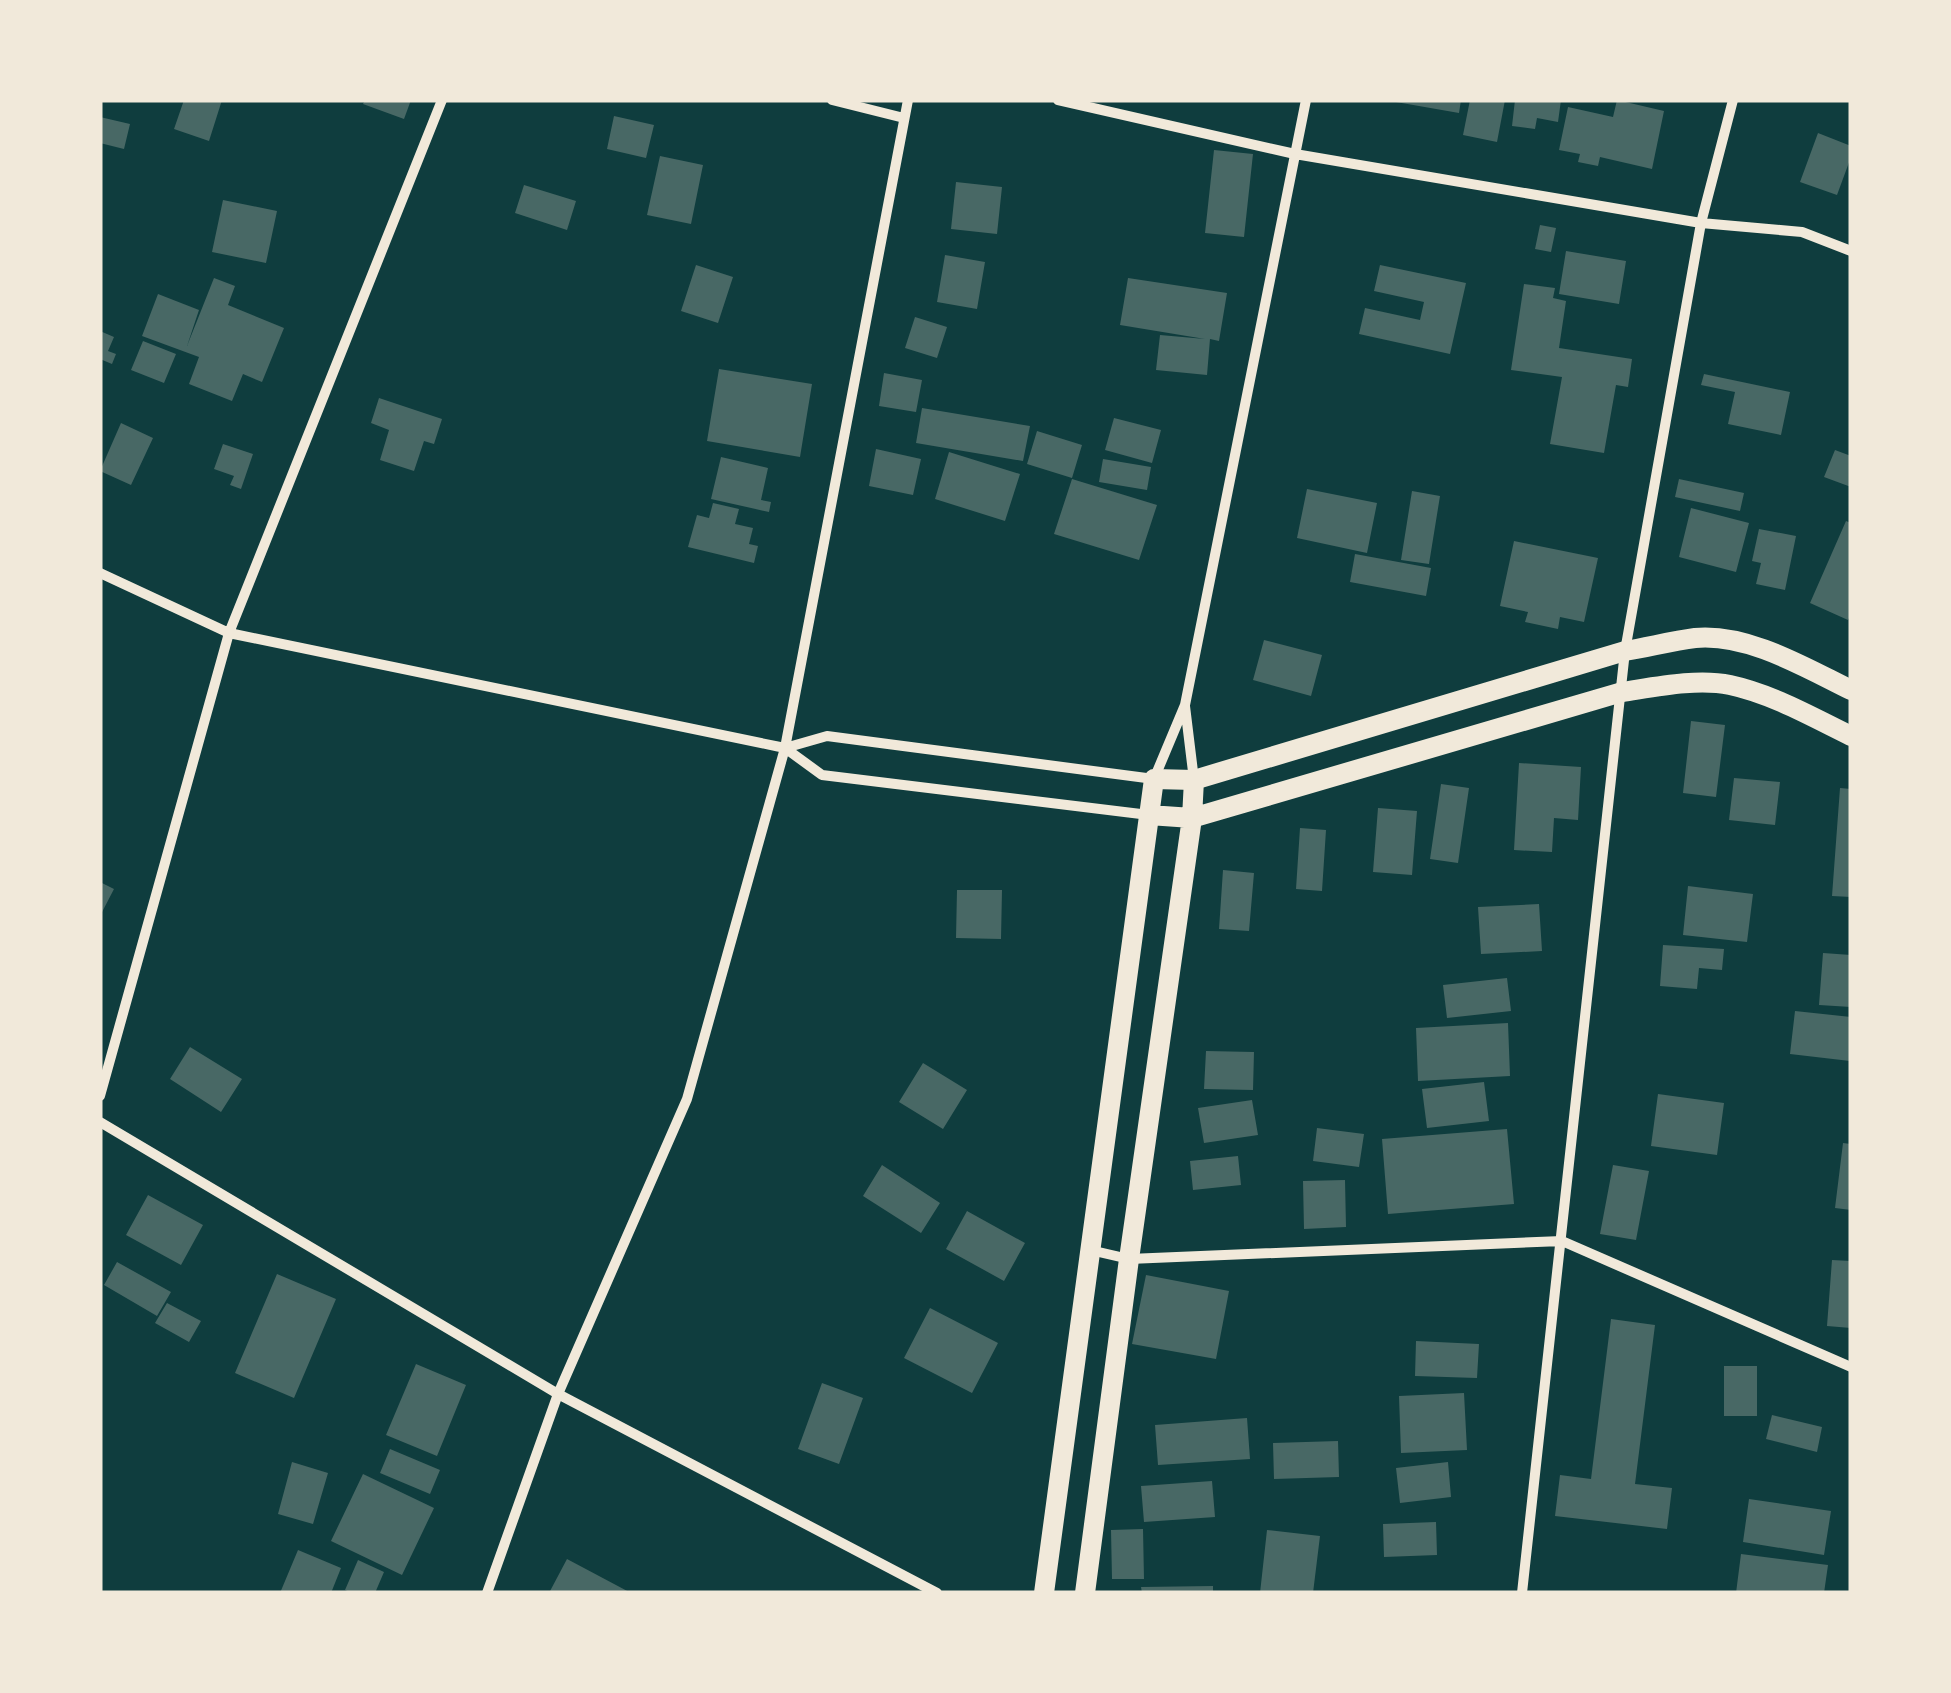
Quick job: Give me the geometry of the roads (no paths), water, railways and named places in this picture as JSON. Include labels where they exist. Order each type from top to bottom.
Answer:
[{"type":"main road","points":[[1044,1593],[1154,778],[1194,780],[1626,651],[1699,638],[1743,643],[1851,690]]},
{"type":"main road","points":[[1148,815],[1192,818],[1622,692],[1676,684],[1728,685],[1782,703],[1851,736]]},
{"type":"main road","points":[[1086,1593],[1192,818],[1194,780]]},
{"type":"street","points":[[100,1096],[228,633],[442,100]]},
{"type":"street","points":[[832,100],[904,118]]},
{"type":"street","points":[[487,1593],[558,1394],[687,1099],[785,748],[908,100]]},
{"type":"street","points":[[1058,100],[1294,154],[1701,223],[1802,232],[1851,251]]},
{"type":"street","points":[[785,748],[827,736],[1154,778],[1186,704],[1306,100]]},
{"type":"street","points":[[1522,1593],[1626,651],[1701,223],[1734,100]]},
{"type":"street","points":[[100,572],[228,633],[785,748],[822,775],[1148,815]]},
{"type":"street","points":[[1186,704],[1194,780]]},
{"type":"street","points":[[100,1122],[558,1394],[936,1593]]},
{"type":"street","points":[[1090,1250],[1129,1258],[1562,1241],[1851,1367]]}]
